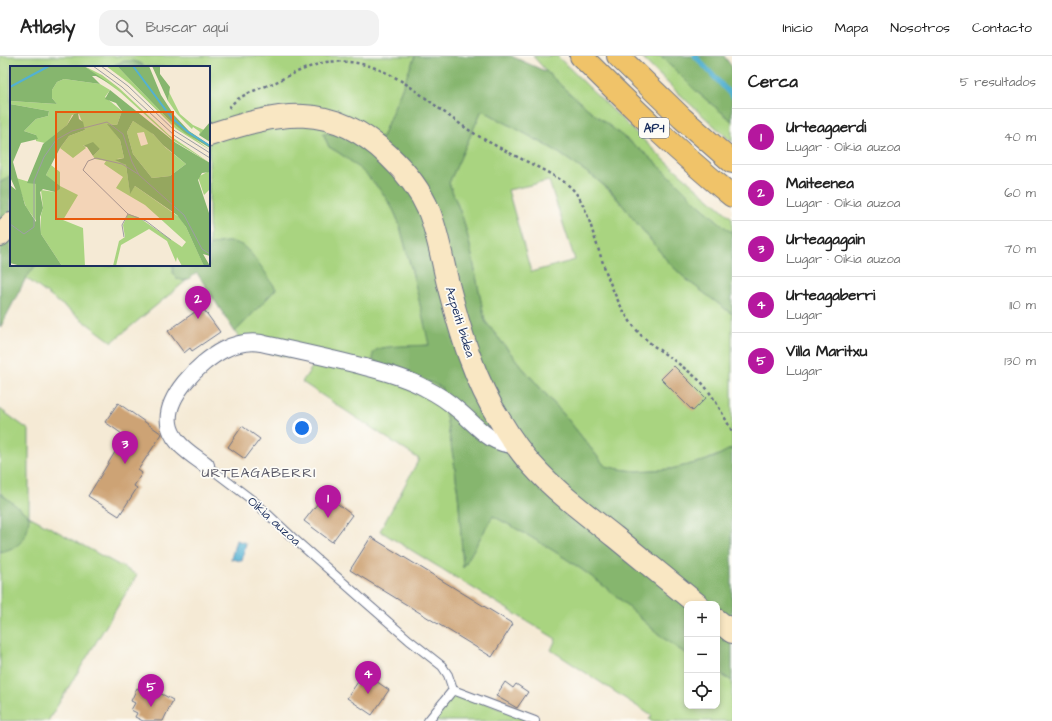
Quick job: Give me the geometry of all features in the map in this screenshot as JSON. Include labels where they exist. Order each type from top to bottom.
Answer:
[{"type":"highway","name":"AP-1","points":[[581,56],[639,114],[732,196]]},
{"type":"highway","name":"AP-1","points":[[618,56],[682,118],[732,162]]},
{"type":"main road","name":"Azpeiti bidea","points":[[219,132],[254,121],[276,118],[307,116],[326,118],[344,124],[360,133],[384,152],[403,170],[420,194],[430,215],[455,310],[475,370],[492,407],[516,445],[531,464],[554,487],[693,601]]},
{"type":"main road","points":[[0,235],[10,225]]},
{"type":"main road","points":[[720,622],[732,632]]},
{"type":"street","name":"Oikia auzoa","points":[[206,465],[182,446],[174,437],[169,422],[172,404],[178,391],[185,383],[195,372],[214,356],[232,346],[250,342],[262,343],[335,359],[409,381],[444,398],[464,414],[478,429],[492,439],[503,444],[516,445]]},
{"type":"lane","name":"Oikia auzoa","points":[[206,465],[256,503],[316,559],[409,640],[442,666],[448,675],[453,690]]},
{"type":"lane","points":[[428,721],[453,690],[535,721]]},
{"type":"path","points":[[219,132],[227,119],[229,109],[232,104],[242,97],[311,66],[332,61],[356,60]]},
{"type":"path","points":[[391,71],[475,134],[569,185],[575,192],[585,211],[612,288],[630,321],[640,334],[649,342],[703,384],[715,399],[732,431]]},
{"type":"green space","points":[[0,56],[415,56],[382,137],[323,133],[329,147],[347,158],[364,172],[386,197],[394,211],[400,227],[430,345],[382,348],[427,380],[441,387],[455,468],[463,567],[493,516],[553,550],[595,579],[619,598],[656,632],[684,652],[684,709],[720,709],[720,674],[732,681],[732,721],[651,721],[649,719],[652,716],[551,650],[556,639],[380,531],[419,459],[302,382],[315,363],[262,351],[248,351],[235,332],[276,289],[258,263],[243,246],[231,242],[218,243],[210,246],[210,66],[142,66],[141,64],[133,62],[122,62],[113,66],[10,66],[10,176],[0,183]]},
{"type":"green space","points":[[415,56],[511,56],[547,72],[588,109],[647,155],[699,205],[732,233],[732,314],[687,280],[669,263],[611,191],[553,149],[482,110],[449,183],[463,219],[469,241],[485,321],[605,466],[635,471],[671,469],[704,461],[732,448],[732,681],[720,674],[720,601],[684,601],[684,652],[666,640],[619,598],[581,569],[538,541],[493,516],[463,568],[455,468],[441,387],[374,361],[373,358],[375,351],[380,348],[429,345],[400,227],[394,211],[386,197],[364,172],[347,158],[329,147],[323,133],[382,137]]},
{"type":"green space","points":[[533,56],[557,56],[660,156],[732,218],[732,233],[699,205],[647,155],[565,90]]},
{"type":"green space","points":[[640,56],[661,56],[696,91],[732,121],[732,142],[679,94]]},
{"type":"green space","points":[[661,56],[724,56],[732,67],[732,121],[696,91]]},
{"type":"green space","points":[[124,61],[133,61],[142,64],[143,66],[113,66]]},
{"type":"green space","points":[[482,110],[553,149],[595,178],[610,191],[669,263],[687,280],[732,314],[732,448],[704,461],[671,469],[635,471],[605,466],[485,321],[469,241],[463,219],[449,183]],"holes":[[[549,181],[575,260],[531,272],[508,190]]]},
{"type":"green space","points":[[10,176],[10,266],[35,266],[26,278],[0,328],[0,183]]},
{"type":"green space","points":[[232,242],[243,246],[261,266],[276,289],[235,332],[197,273],[187,280],[182,280],[175,277],[173,273],[173,266],[210,266],[210,246],[218,243]]},
{"type":"green space","points":[[35,266],[173,266],[183,281],[187,280],[112,342],[26,278]]},
{"type":"green space","points":[[0,409],[29,430],[29,516],[0,493]]},
{"type":"green space","points":[[0,493],[29,516],[25,536],[19,544],[8,550],[0,552]]},
{"type":"green space","points":[[29,516],[137,575],[48,721],[0,721],[0,552],[7,550]]},
{"type":"green space","points":[[453,690],[535,721],[435,721]]},
{"type":"water","points":[[236,540],[246,543],[242,561],[231,559]]},
{"type":"building","points":[[202,307],[220,332],[192,351],[190,348],[184,353],[168,331]]},
{"type":"building","points":[[674,366],[706,398],[693,411],[661,379]]},
{"type":"building","points":[[118,403],[162,434],[138,470],[142,473],[134,486],[137,488],[119,516],[88,496],[125,436],[105,422]]},
{"type":"building","points":[[242,426],[260,439],[245,459],[228,447]]},
{"type":"building","points":[[325,494],[352,515],[332,542],[304,521]]},
{"type":"building","points":[[371,537],[513,624],[492,657],[350,570]]},
{"type":"building","points":[[364,673],[389,690],[372,715],[347,698]]},
{"type":"building","points":[[505,682],[513,688],[516,684],[528,692],[517,708],[496,696]]},
{"type":"building","points":[[148,687],[173,700],[163,721],[143,721],[135,717],[137,713],[131,710],[135,703],[131,701],[137,688],[146,693]]},
{"type":"waterway","points":[[695,56],[732,96]]},
{"type":"place","name":"Maiteenea","points":[[198,319]]},
{"type":"place","name":"Urteagagain","points":[[125,464]]},
{"type":"place","name":"Urteagaerdi","points":[[328,518]]},
{"type":"place","name":"Urteagaberri","points":[[368,694]]},
{"type":"place","name":"Villa Maritxu","points":[[151,707]]},
{"type":"district","name":"URTEAGABERRI","points":[[259,473]]}]
